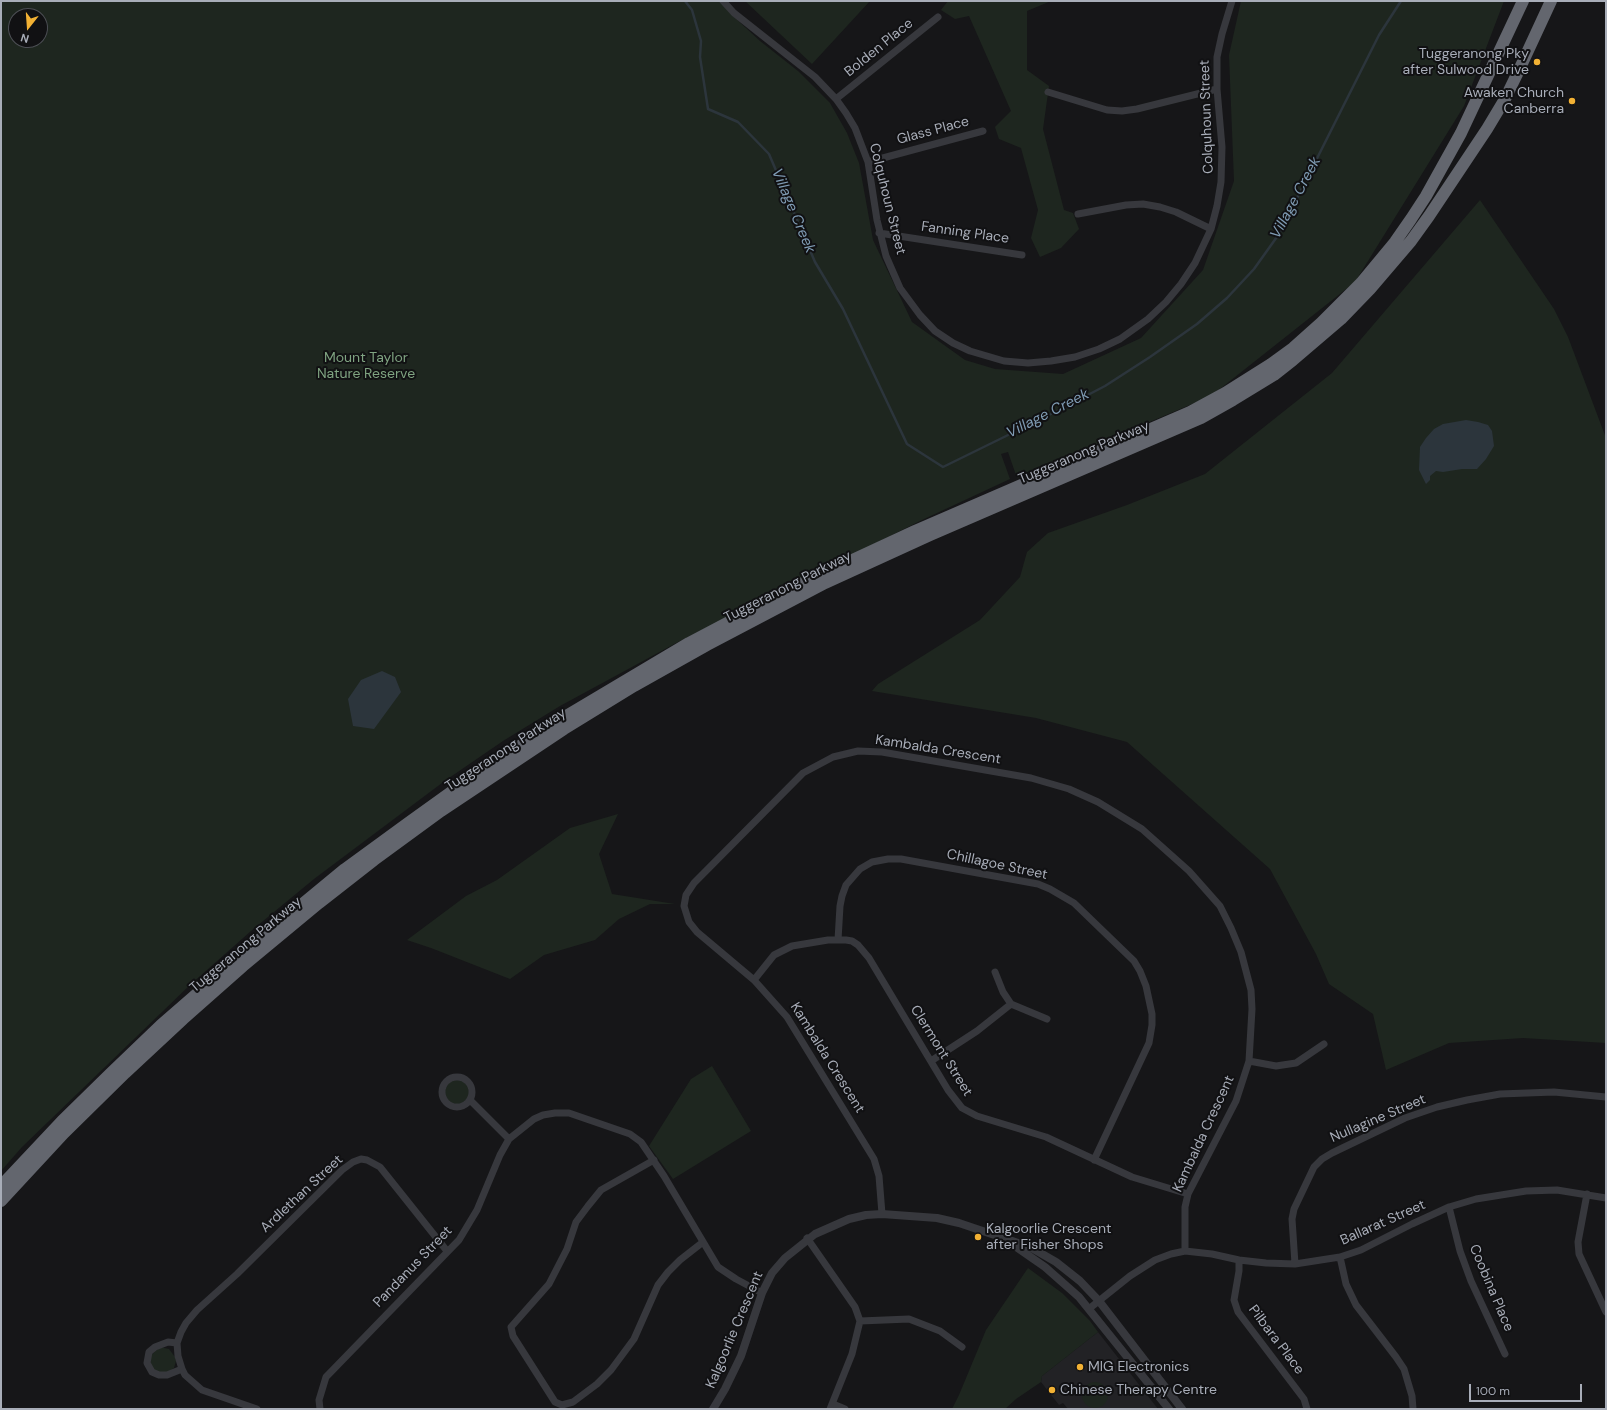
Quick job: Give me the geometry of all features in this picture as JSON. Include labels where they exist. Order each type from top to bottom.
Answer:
[{"type":"highway","points":[[1508,34],[1515,1]]},
{"type":"highway","name":"Tuggeranong Parkway","points":[[1,1186],[62,1121],[111,1073],[161,1025],[253,944],[345,870],[472,777],[563,718],[689,643],[801,584],[915,531],[1190,412],[1225,393],[1271,364],[1293,348],[1321,323],[1361,283],[1395,242],[1411,219],[1426,196],[1461,132],[1523,1]]},
{"type":"highway","name":"Tuggeranong Parkway","points":[[1,1201],[64,1133],[124,1073],[182,1019],[243,966],[374,860],[465,794],[558,733],[634,686],[707,645],[824,583],[1201,418],[1274,375],[1294,360],[1341,319],[1370,289],[1411,241],[1429,216],[1487,129],[1501,105],[1520,68],[1550,1]]},
{"type":"highway","points":[[1545,13],[1559,1]]},
{"type":"street","name":"Colquhoun Street","points":[[723,1],[734,13],[815,77],[836,99],[854,128],[868,162],[879,234],[886,256],[900,288],[913,307],[935,331],[953,343],[970,351],[999,359],[1028,363],[1075,357],[1098,349],[1130,333],[1154,313],[1181,284],[1195,263],[1211,229],[1217,206],[1222,170],[1222,147],[1217,89],[1217,57],[1232,1]]},
{"type":"street","name":"Bolden Place","points":[[836,99],[938,17]]},
{"type":"street","points":[[1048,92],[1107,110],[1122,111],[1137,109],[1217,89]]},
{"type":"street","name":"Glass Place","points":[[868,162],[983,131]]},
{"type":"street","points":[[1078,214],[1126,205],[1143,204],[1176,212],[1211,229]]},
{"type":"street","name":"Fanning Place","points":[[879,234],[1022,255]]},
{"type":"street","name":"Kambalda Crescent","points":[[882,1214],[880,1204],[879,1176],[874,1159],[787,1017],[779,1006],[754,980],[697,932],[689,922],[684,906],[686,894],[694,883],[803,773],[833,757],[858,751],[882,752],[1031,778],[1069,789],[1098,802],[1142,829],[1189,871],[1220,906],[1232,928],[1241,952],[1251,990],[1252,1009],[1249,1061],[1236,1101],[1188,1194],[1185,1207],[1185,1251]]},
{"type":"street","name":"Chillagoe Street","points":[[838,940],[840,906],[846,885],[860,869],[872,862],[888,859],[901,859],[1038,884],[1074,903],[1134,961],[1146,986],[1152,1014],[1150,1043],[1094,1160]]},
{"type":"street","name":"Clermont Street","points":[[754,980],[774,955],[792,946],[838,940],[846,940],[858,945],[869,958],[948,1090],[962,1108],[977,1116],[1046,1137],[1132,1178],[1188,1194]]},
{"type":"street","points":[[995,972],[1003,992],[1011,1004],[1047,1019]]},
{"type":"street","points":[[931,1061],[976,1031],[1011,1004]]},
{"type":"street","points":[[1249,1061],[1276,1066],[1296,1063],[1324,1044]]},
{"type":"street","points":[[455,1077],[467,1080],[472,1089],[470,1100],[465,1105],[460,1106],[455,1106],[448,1103],[444,1099],[442,1092],[446,1082],[455,1077]]},
{"type":"street","name":"Nullagine Street","points":[[1295,1264],[1292,1219],[1294,1209],[1314,1167],[1322,1159],[1332,1153],[1405,1118],[1467,1100],[1500,1094],[1554,1092],[1606,1097]]},
{"type":"street","points":[[470,1100],[509,1139]]},
{"type":"street","name":"Pandanus Street","points":[[320,1409],[319,1400],[326,1377],[459,1240],[477,1210],[500,1155],[509,1139],[534,1119],[543,1115],[555,1113],[569,1114],[630,1134],[641,1142],[654,1160],[718,1267],[762,1293]]},
{"type":"street","name":"Ardlethan Street","points":[[177,1344],[186,1323],[196,1310],[237,1274],[342,1170],[357,1161],[367,1160],[380,1167],[447,1251]]},
{"type":"street","points":[[654,1160],[601,1190],[576,1222],[567,1249],[549,1284],[511,1327],[513,1336],[555,1402],[562,1405],[573,1402],[597,1384],[610,1370],[634,1339],[658,1285],[680,1260],[703,1242]]},
{"type":"street","name":"Ballarat Street","points":[[1090,1308],[1130,1276],[1155,1260],[1185,1251],[1212,1254],[1239,1260],[1295,1264],[1340,1256],[1361,1250],[1412,1224],[1476,1199],[1526,1191],[1557,1190],[1606,1198]]},
{"type":"street","points":[[1586,1194],[1578,1242],[1579,1254],[1606,1312]]},
{"type":"street","name":"Coobina Place","points":[[1450,1208],[1460,1251],[1471,1281],[1505,1354]]},
{"type":"street","name":"Kalgoorlie Crescent","points":[[713,1409],[725,1389],[741,1356],[762,1293],[772,1273],[785,1258],[808,1238],[849,1219],[866,1215],[882,1214],[937,1218],[960,1223],[1030,1247],[1056,1262],[1080,1281],[1099,1301],[1180,1408]]},
{"type":"street","points":[[808,1238],[855,1307],[860,1321],[852,1354],[832,1406],[845,1409]]},
{"type":"street","name":"Kalgoorlie Crescent","points":[[1003,1238],[1051,1272],[1090,1308],[1169,1409]]},
{"type":"street","points":[[1340,1256],[1346,1284],[1356,1305],[1396,1357],[1404,1370],[1412,1396],[1413,1409]]},
{"type":"street","name":"Pilbara Place","points":[[1239,1260],[1239,1271],[1234,1300],[1238,1312],[1304,1399],[1307,1409]]},
{"type":"street","points":[[860,1321],[909,1319],[940,1332],[962,1347]]},
{"type":"street","points":[[182,1369],[167,1375],[159,1375],[152,1372],[147,1363],[149,1352],[155,1347],[168,1342],[177,1344],[178,1356],[185,1375],[202,1390],[257,1409]]},
{"type":"shaded area","points":[[1466,420],[1488,425],[1492,431],[1494,446],[1486,459],[1477,469],[1462,469],[1443,472],[1436,471],[1430,476],[1430,480],[1426,484],[1419,470],[1420,447],[1434,429],[1443,424]]},
{"type":"shaded area","points":[[382,671],[395,677],[401,692],[374,729],[353,726],[348,699],[361,680]]},
{"type":"shaded area","points":[[1098,1332],[1158,1409],[1068,1409],[1063,1403],[1059,1405],[1041,1382],[1042,1376]]},
{"type":"green space","name":"Mount Taylor Nature Reserve","points":[[1,1],[721,1],[733,16],[760,41],[798,71],[830,103],[847,133],[859,163],[873,240],[912,322],[965,360],[995,369],[1063,374],[1141,338],[1203,270],[1234,181],[1229,55],[1241,1],[1504,1],[1464,106],[1355,282],[1211,396],[1017,478],[1008,452],[1001,454],[1010,479],[922,520],[678,642],[560,706],[503,741],[446,780],[314,879],[251,931],[190,985],[22,1147],[1,1171]]},
{"type":"green space","points":[[745,1],[870,1],[812,64]]},
{"type":"green space","points":[[948,1],[1051,1],[1027,11],[1027,70],[1049,86],[1043,129],[1064,210],[1073,213],[1079,229],[1061,248],[1040,257],[1031,238],[1038,210],[1021,148],[999,139],[995,127],[1011,111],[969,16],[955,19],[941,10]]},
{"type":"green space","points":[[1480,200],[1554,309],[1568,337],[1606,438],[1606,1043],[1523,1038],[1449,1043],[1386,1070],[1373,1014],[1329,984],[1316,954],[1270,869],[1127,742],[1036,718],[872,691],[878,684],[980,620],[1020,577],[1027,552],[1048,533],[1127,505],[1205,474],[1332,373]]},
{"type":"green space","points":[[618,814],[599,854],[612,894],[675,904],[650,904],[619,919],[595,940],[544,955],[510,979],[407,940],[466,896],[497,880],[570,828]]},
{"type":"green space","points":[[712,1066],[751,1131],[673,1179],[649,1146],[691,1079]]},
{"type":"green space","points":[[457,1080],[462,1081],[468,1087],[468,1097],[462,1103],[457,1104],[452,1103],[446,1097],[445,1092],[446,1087],[452,1081]]},
{"type":"green space","points":[[1028,1268],[1062,1293],[1090,1321],[1098,1332],[1042,1376],[1041,1382],[1016,1399],[1005,1409],[952,1409],[986,1330]]},
{"type":"green space","points":[[160,1347],[169,1349],[176,1361],[174,1368],[164,1374],[151,1369],[150,1356]]},
{"type":"green space","points":[[1095,1382],[1104,1386],[1108,1395],[1104,1404],[1095,1408],[1086,1404],[1082,1395],[1086,1386]]},
{"type":"waterway","name":"Village Creek","points":[[685,1],[692,10],[701,41],[700,57],[708,109],[738,122],[769,154],[815,262],[843,309],[907,444],[943,467],[1105,386],[1197,324],[1227,298],[1254,269],[1279,234],[1379,35],[1401,1]]},
{"type":"place","name":"Tuggeranong Pky after Sulwood Drive","points":[[1537,62]]},
{"type":"place","name":"Awaken Church Canberra","points":[[1572,101]]},
{"type":"place","name":"Kalgoorlie Crescent after Fisher Shops","points":[[978,1237]]},
{"type":"place","name":"MIG Electronics","points":[[1080,1367]]},
{"type":"place","name":"Chinese Therapy Centre","points":[[1052,1390]]}]
